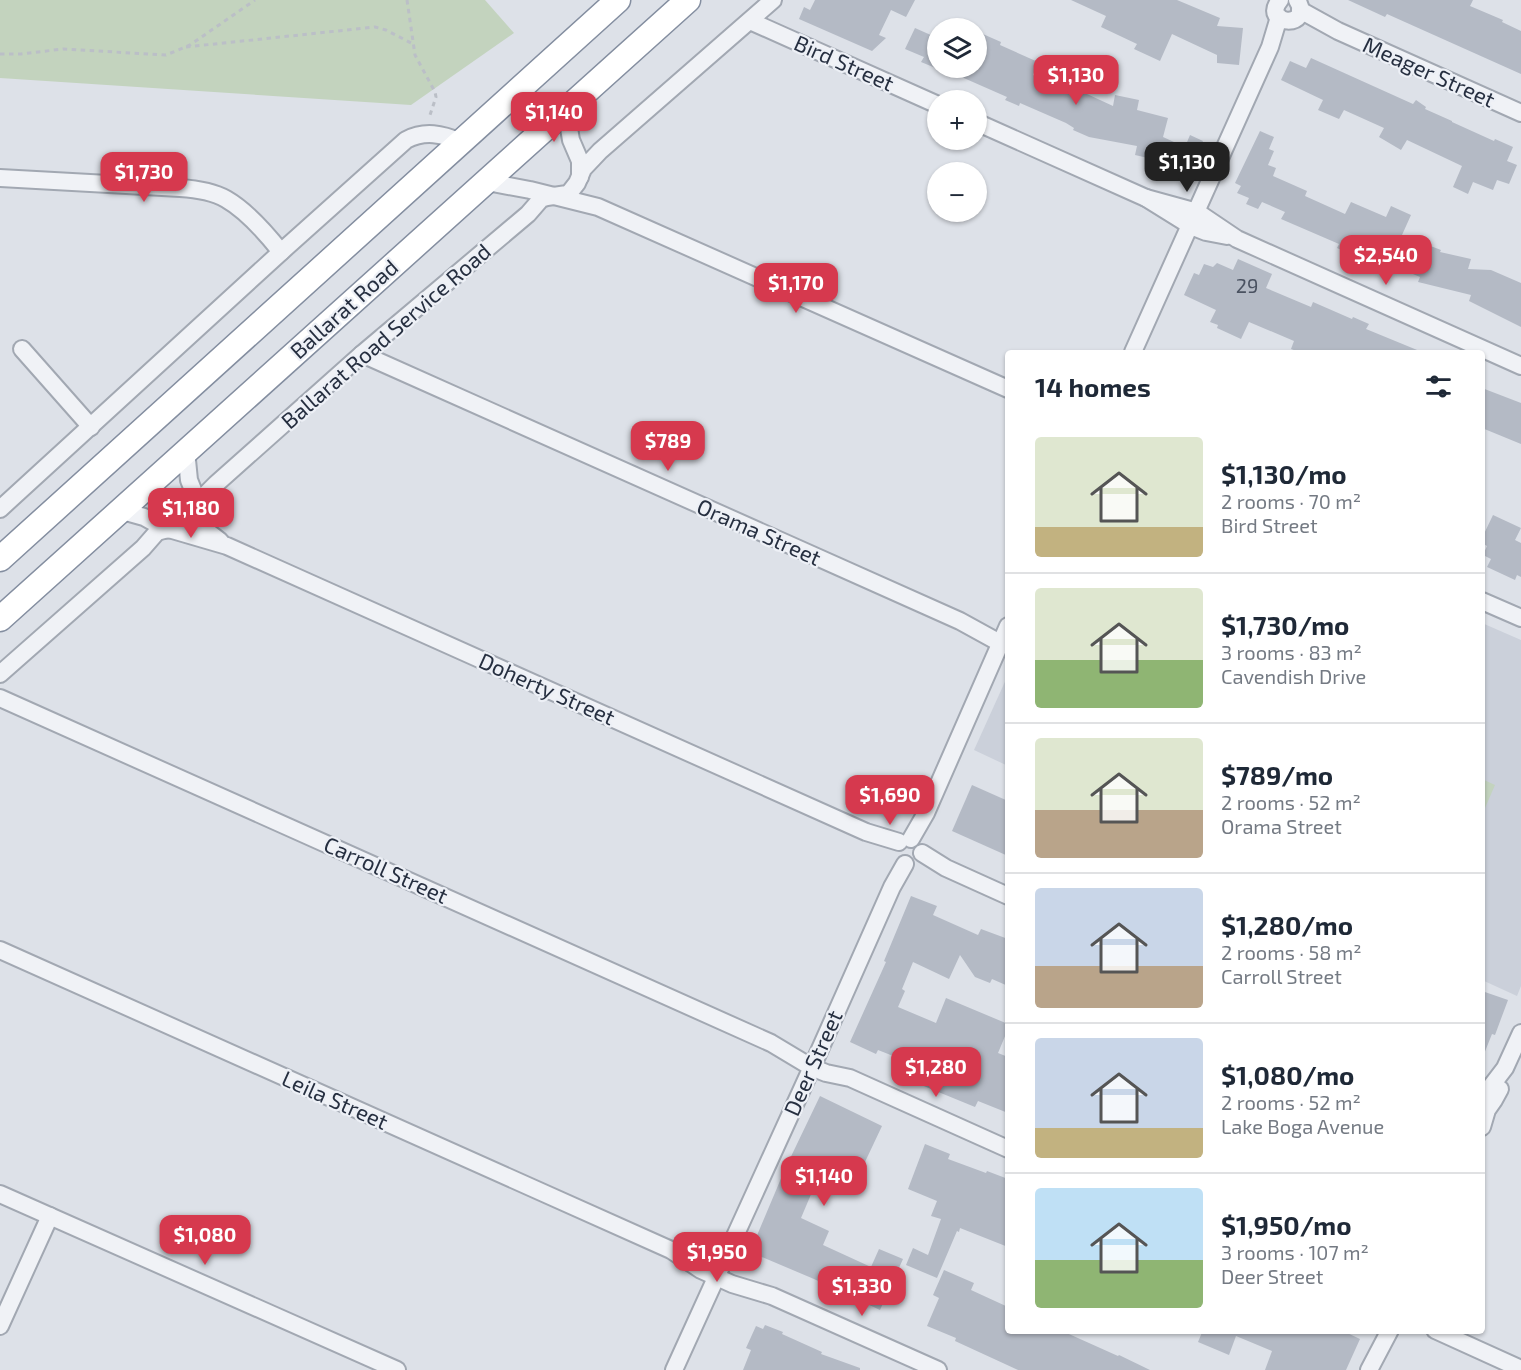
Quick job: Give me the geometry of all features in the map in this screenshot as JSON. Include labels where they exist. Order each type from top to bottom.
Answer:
[{"type":"highway","name":"Ballarat Road","points":[[0,559],[618,0]]},
{"type":"highway","name":"Ballarat Road","points":[[0,619],[688,0]]},
{"type":"street","name":"Ballarat Road Service Road","points":[[0,674],[140,550],[154,534],[184,525],[192,518],[202,497],[216,484],[362,354],[528,214],[541,199],[570,192],[584,167],[600,151],[773,0]]},
{"type":"street","name":"Meager Street","points":[[1262,0],[1290,9],[1521,113]]},
{"type":"street","points":[[1134,350],[1270,47],[1290,9]]},
{"type":"street","name":"Bird Street","points":[[750,21],[927,100]]},
{"type":"street","points":[[566,110],[572,140],[580,161],[580,181],[583,190],[598,207]]},
{"type":"street","points":[[987,127],[1521,366]]},
{"type":"street","points":[[0,509],[406,140],[423,133],[444,135],[461,142]]},
{"type":"street","points":[[0,178],[180,188],[210,192],[225,198],[236,206],[281,252]]},
{"type":"street","points":[[487,182],[598,207],[1005,388]]},
{"type":"street","points":[[22,349],[91,427]]},
{"type":"street","name":"Orama Street","points":[[362,354],[960,621],[1004,635]]},
{"type":"street","name":"Doherty Street","points":[[186,450],[189,480],[198,505],[199,517],[204,527],[227,546]]},
{"type":"street","name":"Doherty Street","points":[[119,510],[144,517],[159,526],[227,546],[1005,895]]},
{"type":"street","points":[[1485,602],[1521,618]]},
{"type":"street","name":"Deer Street","points":[[674,1370],[1004,635]]},
{"type":"street","name":"Carroll Street","points":[[0,698],[771,1043],[800,1050],[814,1062],[831,1063],[850,1078],[1005,1148]]},
{"type":"street","name":"Leila Street","points":[[0,950],[671,1250],[705,1259],[719,1272],[737,1274],[772,1296],[938,1370]]},
{"type":"street","points":[[1485,1105],[1494,1100],[1502,1085],[1506,1068],[1521,1033]]},
{"type":"street","points":[[0,1194],[397,1370]]},
{"type":"street","points":[[0,1326],[50,1216]]},
{"type":"street","points":[[1369,1369],[1378,1334]]},
{"type":"street","points":[[1369,1369],[1388,1334]]},
{"type":"street","points":[[1441,1334],[1521,1369]]},
{"type":"path","points":[[0,54],[63,49],[166,55],[190,45],[255,0]]},
{"type":"path","points":[[406,0],[415,55],[436,98],[423,133]]},
{"type":"path","points":[[183,48],[375,27],[413,44]]},
{"type":"shaded area","points":[[1485,624],[1521,640],[1521,986],[1517,996],[1485,981]]},
{"type":"shaded area","points":[[1005,682],[1005,765],[974,750]]},
{"type":"green space","points":[[0,0],[485,0],[514,33],[411,105],[0,78]]},
{"type":"green space","points":[[1485,780],[1495,785],[1485,808]]},
{"type":"building","points":[[815,0],[915,0],[906,17],[891,10],[879,35],[886,38],[872,51],[799,19],[804,7],[810,10]]},
{"type":"building","points":[[1071,0],[1177,0],[1220,18],[1217,26],[1243,28],[1239,65],[1217,63],[1217,55],[1172,34],[1160,61],[1134,49],[1137,44],[1101,27],[1106,16]]},
{"type":"building","points":[[1348,0],[1473,0],[1470,6],[1503,20],[1502,22],[1521,31],[1521,74],[1387,14],[1385,17]]},
{"type":"building","points":[[915,28],[927,33],[927,64],[921,62],[924,57],[905,49]]},
{"type":"building","points":[[987,36],[1001,42],[1000,45],[1038,62],[1033,75],[1072,92],[1074,88],[1113,106],[1115,95],[1139,100],[1137,110],[1168,118],[1163,137],[1185,147],[1190,135],[1203,141],[1189,173],[1173,166],[1171,171],[1159,166],[1161,161],[1135,155],[1137,146],[1089,137],[1073,130],[1074,128],[1066,123],[1020,103],[1019,106],[1005,100],[1007,97],[964,78],[987,78]]},
{"type":"building","points":[[1311,58],[1413,104],[1416,100],[1426,107],[1425,109],[1494,141],[1495,139],[1513,147],[1507,161],[1517,165],[1509,184],[1497,180],[1493,190],[1473,182],[1468,194],[1453,187],[1462,166],[1407,140],[1401,150],[1379,137],[1384,128],[1344,110],[1339,119],[1318,110],[1323,100],[1281,80],[1290,61],[1306,68]]},
{"type":"building","points":[[1260,131],[1274,137],[1269,149],[1274,151],[1268,165],[1276,168],[1273,176],[1307,191],[1305,196],[1345,214],[1351,202],[1386,217],[1391,206],[1411,215],[1402,235],[1441,250],[1440,252],[1471,259],[1468,269],[1491,270],[1521,283],[1521,327],[1469,301],[1471,295],[1418,282],[1420,277],[1394,266],[1391,273],[1337,248],[1339,244],[1281,219],[1285,212],[1262,202],[1258,209],[1246,204],[1249,198],[1237,193],[1241,186],[1235,183]]},
{"type":"building","points":[[1238,259],[1272,274],[1266,288],[1311,307],[1313,302],[1352,319],[1353,317],[1369,324],[1366,329],[1417,350],[1294,350],[1291,349],[1294,341],[1249,322],[1241,339],[1217,328],[1218,325],[1210,322],[1216,310],[1184,295],[1194,273],[1199,275],[1204,264],[1213,267],[1217,263],[1233,270]]},
{"type":"building","points":[[1485,389],[1521,403],[1521,444],[1485,429]]},
{"type":"building","points":[[1493,515],[1521,528],[1515,540],[1521,543],[1521,577],[1517,575],[1515,580],[1487,567],[1491,559],[1485,556],[1487,546],[1485,545],[1485,532]]},
{"type":"building","points":[[972,785],[1005,800],[1005,855],[952,831]]},
{"type":"building","points":[[911,896],[937,906],[933,915],[978,935],[981,929],[1005,938],[1005,985],[992,979],[990,983],[975,977],[960,955],[949,979],[913,962],[902,989],[905,991],[898,1007],[936,1023],[946,998],[1005,1023],[1005,1036],[998,1053],[1005,1056],[1005,1112],[978,1101],[975,1107],[909,1080],[916,1065],[878,1050],[876,1054],[850,1042],[886,962],[884,961]]},
{"type":"building","points":[[1485,992],[1508,1000],[1495,1035],[1492,1034],[1485,1052]]},
{"type":"building","points":[[820,1096],[882,1126],[856,1181],[821,1165],[809,1191],[812,1192],[801,1218],[829,1231],[823,1245],[871,1267],[879,1249],[903,1259],[880,1310],[750,1252],[785,1169]]},
{"type":"building","points":[[925,1144],[950,1154],[948,1159],[1005,1178],[1005,1246],[960,1228],[937,1278],[906,1265],[913,1248],[928,1255],[941,1219],[931,1216],[937,1201],[908,1189]]},
{"type":"building","points":[[944,1270],[974,1283],[971,1290],[1005,1306],[1005,1334],[1069,1334],[1150,1370],[1018,1370],[955,1341],[956,1338],[927,1326],[939,1298],[933,1295]]},
{"type":"building","points":[[765,1325],[822,1352],[821,1354],[860,1368],[860,1370],[743,1370],[751,1350],[746,1348],[756,1326],[763,1329]]},
{"type":"building","points":[[1201,1334],[1349,1334],[1360,1339],[1346,1370],[1265,1370],[1272,1351],[1236,1336],[1229,1355],[1198,1342]]}]
